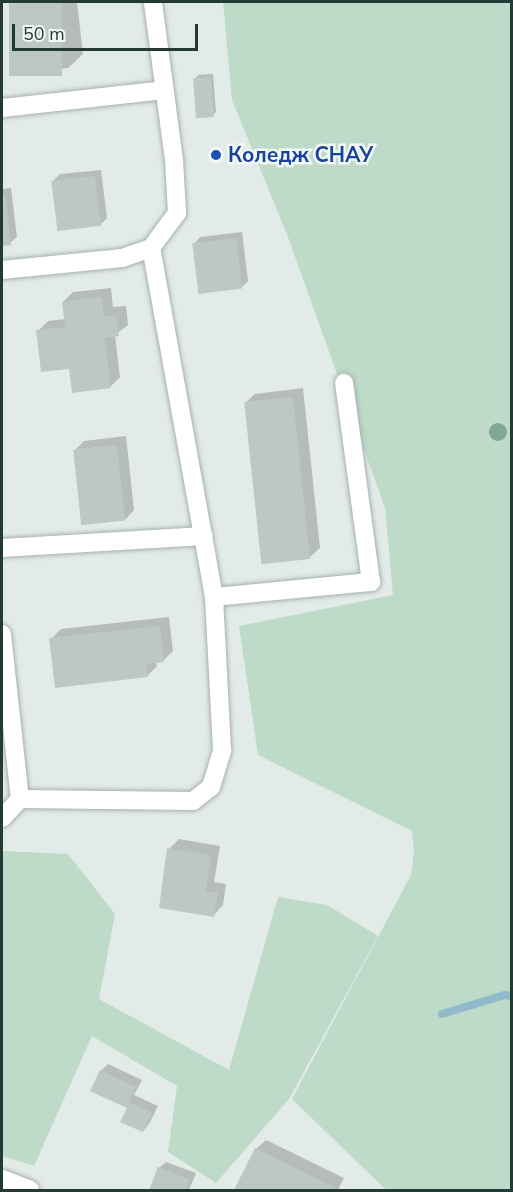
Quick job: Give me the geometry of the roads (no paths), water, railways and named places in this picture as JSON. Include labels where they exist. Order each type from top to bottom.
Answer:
[{"type":"street","points":[[2,270],[122,258],[151,248],[177,213],[174,160],[153,2]]},
{"type":"street","points":[[2,108],[164,90]]},
{"type":"street","points":[[2,818],[20,799],[193,801],[211,787],[222,750],[214,597],[151,248]]},
{"type":"street","points":[[214,597],[370,582],[344,383]]},
{"type":"street","points":[[2,548],[204,536]]},
{"type":"street","points":[[2,634],[20,799]]},
{"type":"street","points":[[2,1179],[30,1191]]},
{"type":"waterway","points":[[442,1014],[505,995],[512,997]]},
{"type":"place","name":"Коледж СНАУ","points":[[216,155]]}]
